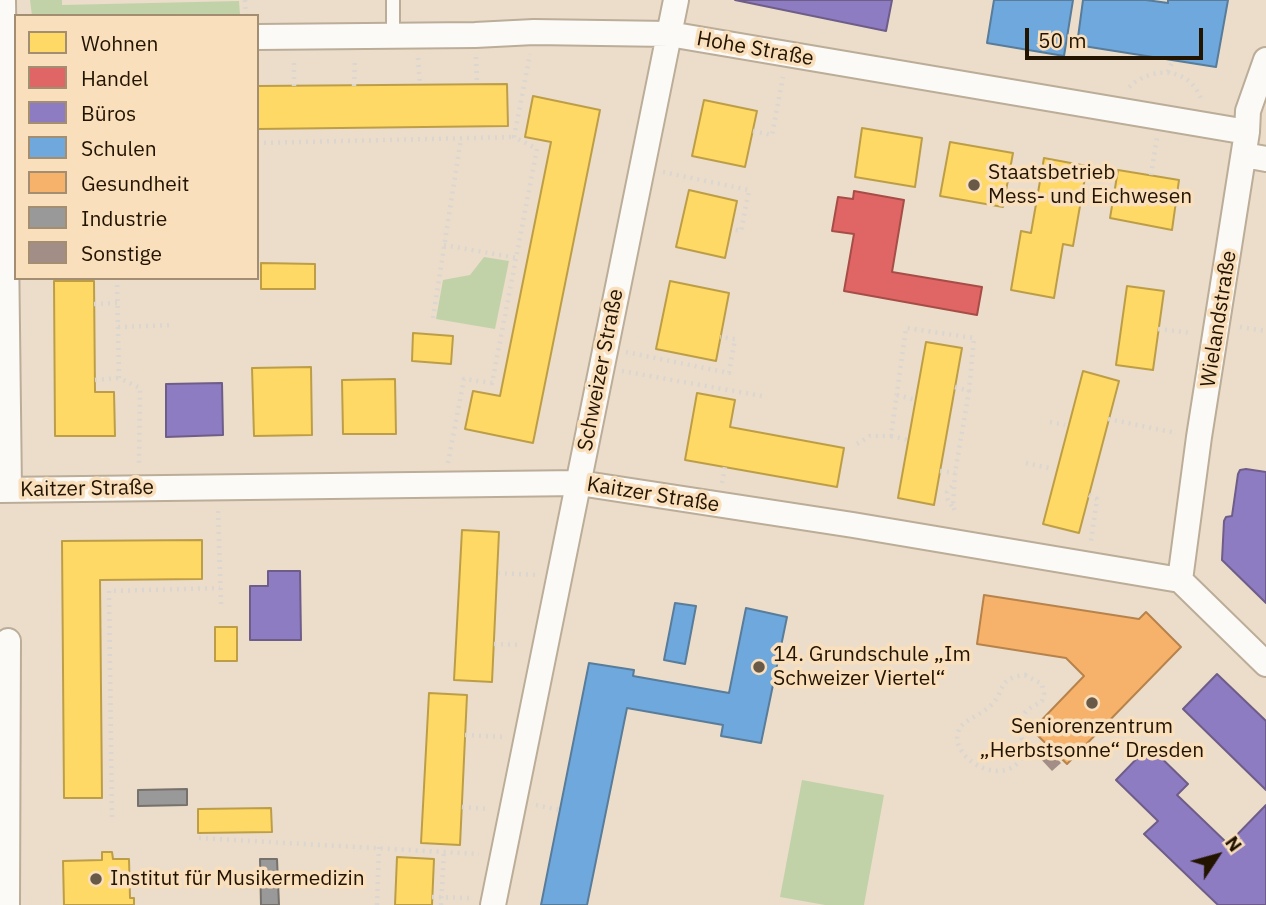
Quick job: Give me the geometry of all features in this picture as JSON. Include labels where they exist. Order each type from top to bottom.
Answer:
[{"type":"street","points":[[2,0],[6,37],[8,269],[4,490]]},
{"type":"street","name":"Schweizer Straße","points":[[482,901],[579,483],[676,0]]},
{"type":"street","name":"Hohe Straße","points":[[259,37],[534,32],[669,34],[1254,134]]},
{"type":"street","name":"Wielandstraße","points":[[1180,580],[1199,437],[1266,60]]},
{"type":"street","name":"Kaitzer Straße","points":[[4,490],[579,483],[1180,580]]},
{"type":"street","points":[[1180,580],[1266,664]]},
{"type":"street","points":[[7,905],[8,641]]},
{"type":"lane","points":[[393,0],[393,36]]},
{"type":"path","points":[[513,136],[534,32]]},
{"type":"path","points":[[753,131],[772,135],[787,56]]},
{"type":"path","points":[[1168,72],[1173,60]]},
{"type":"path","points":[[1115,110],[1125,90],[1135,81],[1158,72],[1168,72],[1191,82],[1198,90],[1204,124]]},
{"type":"path","points":[[1151,175],[1160,117]]},
{"type":"path","points":[[259,143],[513,136],[537,149],[492,383],[464,379],[444,484]]},
{"type":"path","points":[[433,318],[461,138]]},
{"type":"path","points":[[642,168],[750,190],[741,231],[731,229]]},
{"type":"path","points":[[444,245],[516,258]]},
{"type":"path","points":[[117,280],[119,378]]},
{"type":"path","points":[[94,304],[118,303]]},
{"type":"path","points":[[118,327],[174,325]]},
{"type":"path","points":[[891,436],[906,328],[974,338],[969,391],[955,473],[954,508]]},
{"type":"path","points":[[1158,329],[1217,335]]},
{"type":"path","points":[[603,357],[729,373],[735,339],[720,337]]},
{"type":"path","points":[[603,357],[762,396]]},
{"type":"path","points":[[95,380],[119,378],[140,388],[139,488]]},
{"type":"path","points":[[955,387],[969,391]]},
{"type":"path","points":[[897,395],[916,400]]},
{"type":"path","points":[[1108,419],[1171,433]]},
{"type":"path","points":[[1051,422],[1066,425]]},
{"type":"path","points":[[857,444],[870,436],[891,436],[908,440]]},
{"type":"path","points":[[1026,463],[1053,468]]},
{"type":"path","points":[[940,471],[955,473]]},
{"type":"path","points":[[217,487],[221,604]]},
{"type":"path","points":[[1089,495],[1097,499],[1090,546]]},
{"type":"path","points":[[498,573],[536,575]]},
{"type":"path","points":[[112,817],[108,590],[220,588]]},
{"type":"path","points":[[494,644],[522,645]]},
{"type":"path","points":[[1000,677],[1025,675],[1042,684],[1044,689],[1042,701],[1025,712],[1019,726],[1024,752],[1020,760],[1010,769],[1003,771],[985,769],[959,747],[957,740],[960,727],[991,706],[1003,682],[1008,678]]},
{"type":"path","points":[[465,735],[503,737]]},
{"type":"path","points":[[1022,740],[1039,750]]},
{"type":"path","points":[[461,807],[489,808]]},
{"type":"path","points":[[543,807],[561,810]]},
{"type":"path","points":[[199,838],[480,854]]},
{"type":"path","points":[[377,905],[379,847]]},
{"type":"path","points":[[441,905],[444,852]]},
{"type":"path","points":[[432,897],[482,901]]},
{"type":"green space","points":[[30,0],[62,0],[62,5],[239,1],[240,14],[32,14]]},
{"type":"green space","points":[[484,257],[509,261],[495,329],[436,319],[443,280],[470,275]]},
{"type":"green space","points":[[802,780],[884,795],[864,905],[825,905],[780,897]]},
{"type":"building: Wohnen","points":[[507,84],[508,126],[259,129],[259,86]]},
{"type":"building: Wohnen","points":[[533,96],[600,110],[533,443],[465,429],[473,391],[500,396],[551,142],[525,137]]},
{"type":"building: Wohnen","points":[[704,100],[757,111],[745,167],[692,156]]},
{"type":"building: Wohnen","points":[[862,128],[922,138],[915,187],[855,177]]},
{"type":"building: Wohnen","name":"Staatsbetrieb Mess- und Eichwesen","points":[[950,142],[1013,153],[1003,207],[940,196]]},
{"type":"building: Wohnen","points":[[1044,158],[1087,166],[1073,246],[1063,244],[1054,298],[1011,290],[1021,231],[1031,233]]},
{"type":"building: Wohnen","points":[[1118,170],[1179,180],[1172,230],[1110,218]]},
{"type":"building: Wohnen","points":[[689,190],[737,201],[725,258],[676,247]]},
{"type":"building: Wohnen","points":[[261,263],[315,264],[315,289],[261,289]]},
{"type":"building: Wohnen","points":[[54,281],[94,281],[95,392],[114,392],[115,436],[55,436]]},
{"type":"building: Wohnen","points":[[670,281],[729,293],[716,361],[656,349]]},
{"type":"building: Wohnen","points":[[1127,286],[1164,291],[1153,370],[1116,365]]},
{"type":"building: Wohnen","points":[[413,333],[453,336],[451,364],[412,361]]},
{"type":"building: Wohnen","points":[[926,342],[962,348],[934,505],[898,498]]},
{"type":"building: Wohnen","points":[[311,367],[312,435],[254,436],[252,368]]},
{"type":"building: Wohnen","points":[[1083,371],[1119,381],[1079,533],[1043,524]]},
{"type":"building: Wohnen","points":[[395,379],[396,434],[343,434],[342,380]]},
{"type":"building: Wohnen","points":[[697,393],[735,400],[730,427],[844,448],[837,487],[685,460]]},
{"type":"building: Wohnen","points":[[462,530],[499,532],[492,682],[454,680]]},
{"type":"building: Wohnen","points":[[202,540],[202,579],[100,580],[102,798],[64,798],[62,541]]},
{"type":"building: Wohnen","points":[[215,627],[237,627],[237,661],[215,661]]},
{"type":"building: Wohnen","points":[[429,693],[467,695],[460,845],[421,843]]},
{"type":"building: Wohnen","points":[[271,808],[272,832],[198,833],[198,809]]},
{"type":"building: Wohnen","name":"Institut für Musikermedizin","points":[[102,852],[112,852],[113,859],[129,859],[130,898],[134,898],[134,905],[64,905],[63,861],[102,860]]},
{"type":"building: Wohnen","points":[[397,857],[434,859],[432,905],[395,905]]},
{"type":"building: Handel","points":[[854,191],[904,200],[892,272],[982,287],[977,315],[844,291],[854,234],[832,231],[838,197],[853,199]]},
{"type":"building: Büros","points":[[735,0],[892,0],[886,31]]},
{"type":"building: Büros","points":[[222,383],[223,435],[166,437],[166,384]]},
{"type":"building: Büros","points":[[1240,470],[1266,472],[1266,603],[1222,560],[1224,521],[1226,517],[1232,516],[1238,474]]},
{"type":"building: Büros","points":[[268,571],[300,571],[301,640],[250,640],[250,586],[268,586]]},
{"type":"building: Büros","points":[[1217,674],[1266,721],[1266,790],[1183,709]]},
{"type":"building: Büros","points":[[1149,746],[1188,784],[1177,795],[1228,844],[1266,805],[1266,905],[1218,905],[1144,834],[1158,821],[1116,780]]},
{"type":"building: Schulen","points":[[994,0],[1073,0],[1064,56],[987,43]]},
{"type":"building: Schulen","points":[[1083,0],[1146,0],[1168,3],[1168,0],[1228,0],[1216,67],[1077,45]]},
{"type":"building: Schulen","points":[[675,603],[696,606],[685,664],[664,660]]},
{"type":"building: Schulen","points":[[746,608],[787,617],[761,743],[721,736],[723,725],[627,708],[587,905],[541,905],[589,663],[634,670],[633,676],[729,693]]},
{"type":"building: Gesundheit","name":"Seniorenzentrum „Herbstsonne“ Dresden","points":[[984,595],[1139,619],[1146,612],[1181,647],[1067,764],[1032,730],[1084,676],[1066,658],[977,644]]},
{"type":"building: Industrie","points":[[187,789],[187,805],[138,806],[138,790]]},
{"type":"building: Industrie","points":[[260,859],[277,859],[279,905],[261,905]]},
{"type":"building: Sonstige","points":[[1046,746],[1061,763],[1052,771],[1037,755]]},
{"type":"place","name":"Staatsbetrieb Mess- und Eichwesen","points":[[974,185]]},
{"type":"place","name":"14. Grundschule „Im Schweizer Viertel“","points":[[759,667]]},
{"type":"place","name":"Seniorenzentrum „Herbstsonne“ Dresden","points":[[1092,703]]},
{"type":"place","name":"Institut für Musikermedizin","points":[[96,879]]}]
